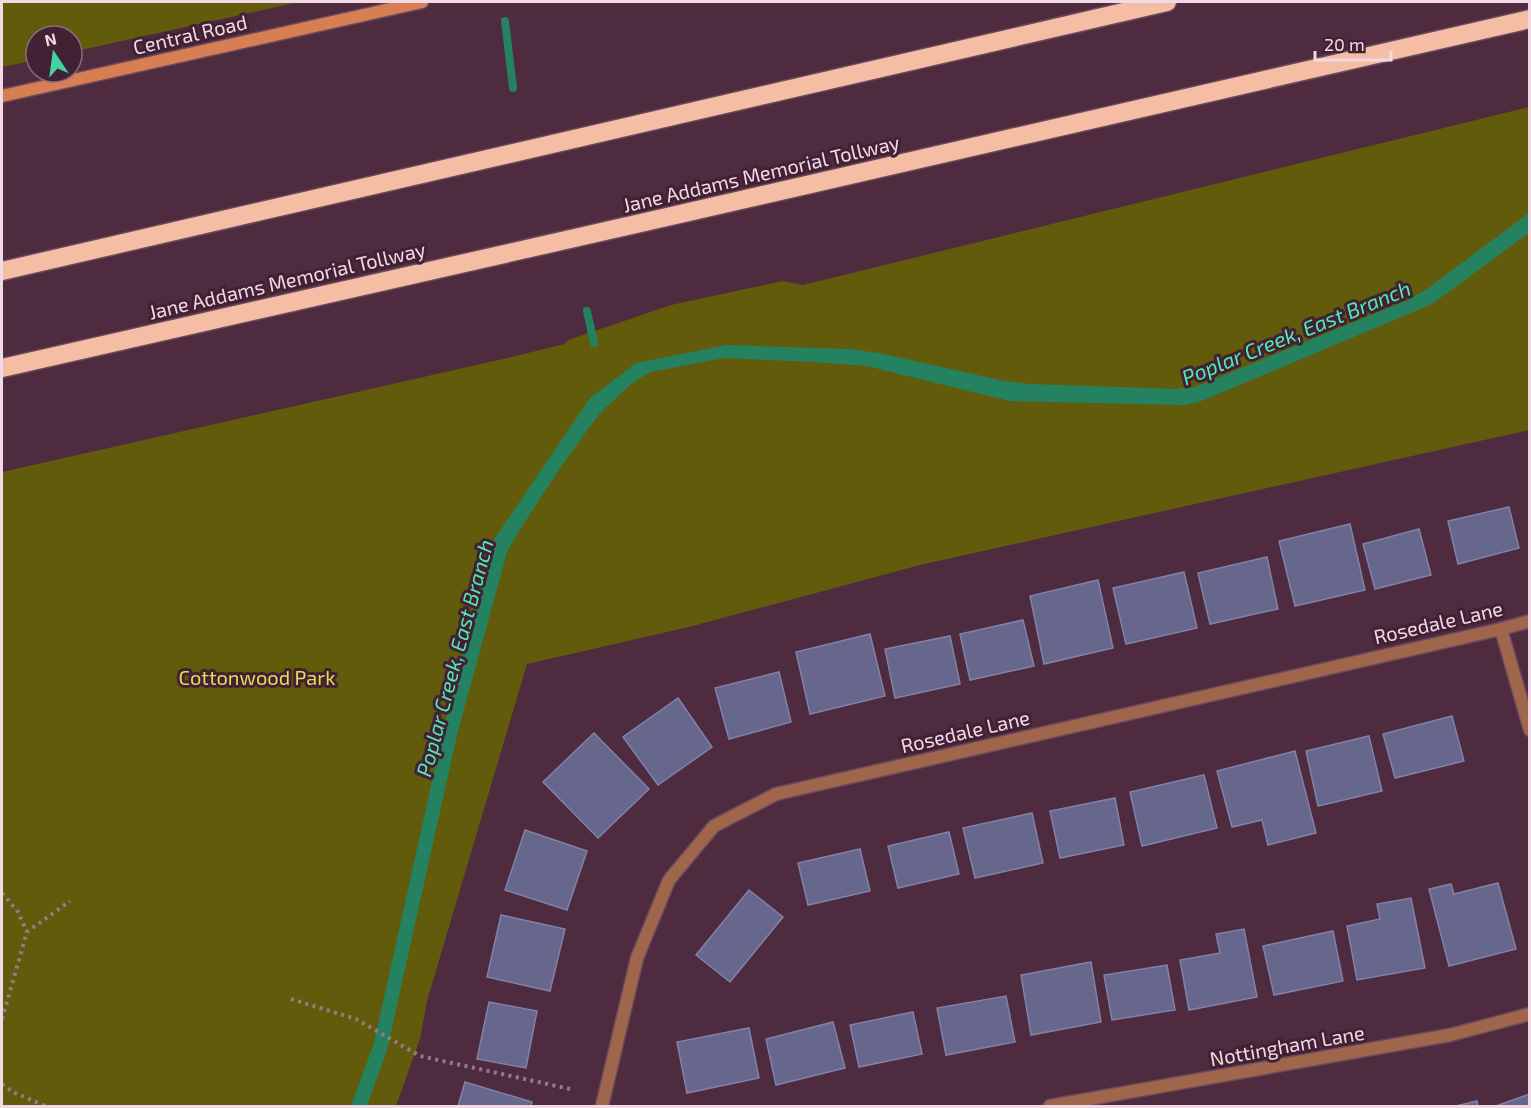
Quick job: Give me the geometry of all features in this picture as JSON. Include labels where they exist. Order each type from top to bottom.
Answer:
[{"type":"highway","points":[[2,271],[1167,2]]},
{"type":"highway","name":"Jane Addams Memorial Tollway","points":[[2,368],[1530,19]]},
{"type":"street","name":"Central Road","points":[[2,96],[422,2]]},
{"type":"street","name":"Rosedale Lane","points":[[602,1107],[637,958],[669,880],[714,826],[776,794],[1530,621]]},
{"type":"street","points":[[1501,628],[1530,730]]},
{"type":"street","name":"Nottingham Lane","points":[[1050,1107],[1450,1035],[1530,1014]]},
{"type":"path","points":[[2,893],[18,912],[27,932]]},
{"type":"path","points":[[2,1019],[27,932],[70,901]]},
{"type":"path","points":[[291,999],[356,1019],[420,1056],[570,1089]]},
{"type":"path","points":[[2,1084],[13,1092],[45,1107]]},
{"type":"green space","points":[[2,2],[299,2],[84,49],[84,24],[24,24],[24,62],[2,67]]},
{"type":"green space","name":"Cottonwood Park","points":[[1529,107],[1529,430],[920,565],[689,627],[527,664],[427,1001],[420,1039],[396,1106],[2,1106],[2,472],[565,344],[568,340],[671,305],[783,281],[803,285]]},
{"type":"shaded area","points":[[1529,213],[1529,233],[1432,304],[1199,402],[1184,405],[1010,401],[867,366],[724,358],[650,372],[630,385],[600,413],[562,465],[507,552],[457,735],[387,1050],[367,1106],[351,1106],[374,1043],[444,727],[491,544],[590,398],[636,363],[727,345],[849,349],[879,353],[1004,381],[1031,384],[1176,389],[1195,387],[1408,300],[1427,289]]},
{"type":"building","points":[[1509,507],[1519,548],[1458,564],[1448,521]]},
{"type":"building","points":[[1350,524],[1365,590],[1295,606],[1279,541]]},
{"type":"building","points":[[1419,529],[1431,575],[1375,589],[1363,544]]},
{"type":"building","points":[[1267,557],[1278,609],[1210,624],[1198,573]]},
{"type":"building","points":[[1184,572],[1197,628],[1126,644],[1113,588]]},
{"type":"building","points":[[1098,580],[1113,648],[1044,664],[1030,596]]},
{"type":"building","points":[[1023,620],[1034,666],[970,680],[960,634]]},
{"type":"building","points":[[870,634],[885,696],[810,714],[796,652]]},
{"type":"building","points":[[950,636],[960,684],[895,698],[885,649]]},
{"type":"building","points":[[779,672],[791,722],[729,739],[715,688]]},
{"type":"building","points":[[678,698],[712,747],[658,785],[623,737]]},
{"type":"building","points":[[1452,716],[1464,761],[1395,778],[1383,734]]},
{"type":"building","points":[[594,733],[649,789],[598,838],[543,782]]},
{"type":"building","points":[[1369,736],[1382,791],[1318,806],[1306,751]]},
{"type":"building","points":[[1295,751],[1316,833],[1268,845],[1262,820],[1232,827],[1217,771]]},
{"type":"building","points":[[1204,775],[1217,828],[1142,846],[1130,792]]},
{"type":"building","points":[[1115,798],[1124,845],[1060,858],[1050,811]]},
{"type":"building","points":[[1032,813],[1043,863],[975,878],[963,828]]},
{"type":"building","points":[[525,830],[587,851],[567,910],[505,890]]},
{"type":"building","points":[[949,832],[959,874],[898,888],[888,846]]},
{"type":"building","points":[[860,849],[870,891],[808,905],[798,863]]},
{"type":"building","points":[[1498,883],[1516,949],[1449,966],[1429,889],[1451,884],[1454,894]]},
{"type":"building","points":[[749,890],[783,917],[730,982],[696,955]]},
{"type":"building","points":[[1411,898],[1425,968],[1357,980],[1347,926],[1380,919],[1377,904]]},
{"type":"building","points":[[501,915],[565,929],[550,991],[487,977]]},
{"type":"building","points":[[1244,929],[1257,997],[1189,1010],[1180,960],[1220,953],[1216,934]]},
{"type":"building","points":[[1333,931],[1343,981],[1274,995],[1263,946]]},
{"type":"building","points":[[1091,962],[1101,1022],[1031,1035],[1021,975]]},
{"type":"building","points":[[1167,965],[1175,1010],[1112,1020],[1104,975]]},
{"type":"building","points":[[1006,996],[1015,1042],[946,1055],[937,1008]]},
{"type":"building","points":[[489,1002],[537,1011],[526,1068],[477,1059]]},
{"type":"building","points":[[913,1012],[922,1054],[859,1067],[850,1025]]},
{"type":"building","points":[[833,1022],[845,1068],[776,1085],[766,1039]]},
{"type":"building","points":[[749,1028],[759,1078],[687,1093],[677,1042]]},
{"type":"building","points":[[465,1082],[532,1102],[531,1106],[458,1106]]},
{"type":"building","points":[[1530,1094],[1530,1106],[1496,1106]]},
{"type":"building","points":[[1477,1101],[1478,1106],[1456,1106]]},
{"type":"waterway","points":[[505,21],[513,88]]},
{"type":"waterway","points":[[587,311],[594,343]]},
{"type":"water label","name":"Poplar Creek, East Branch","points":[[1296,332]]},
{"type":"water label","name":"Poplar Creek, East Branch","points":[[454,658]]}]
